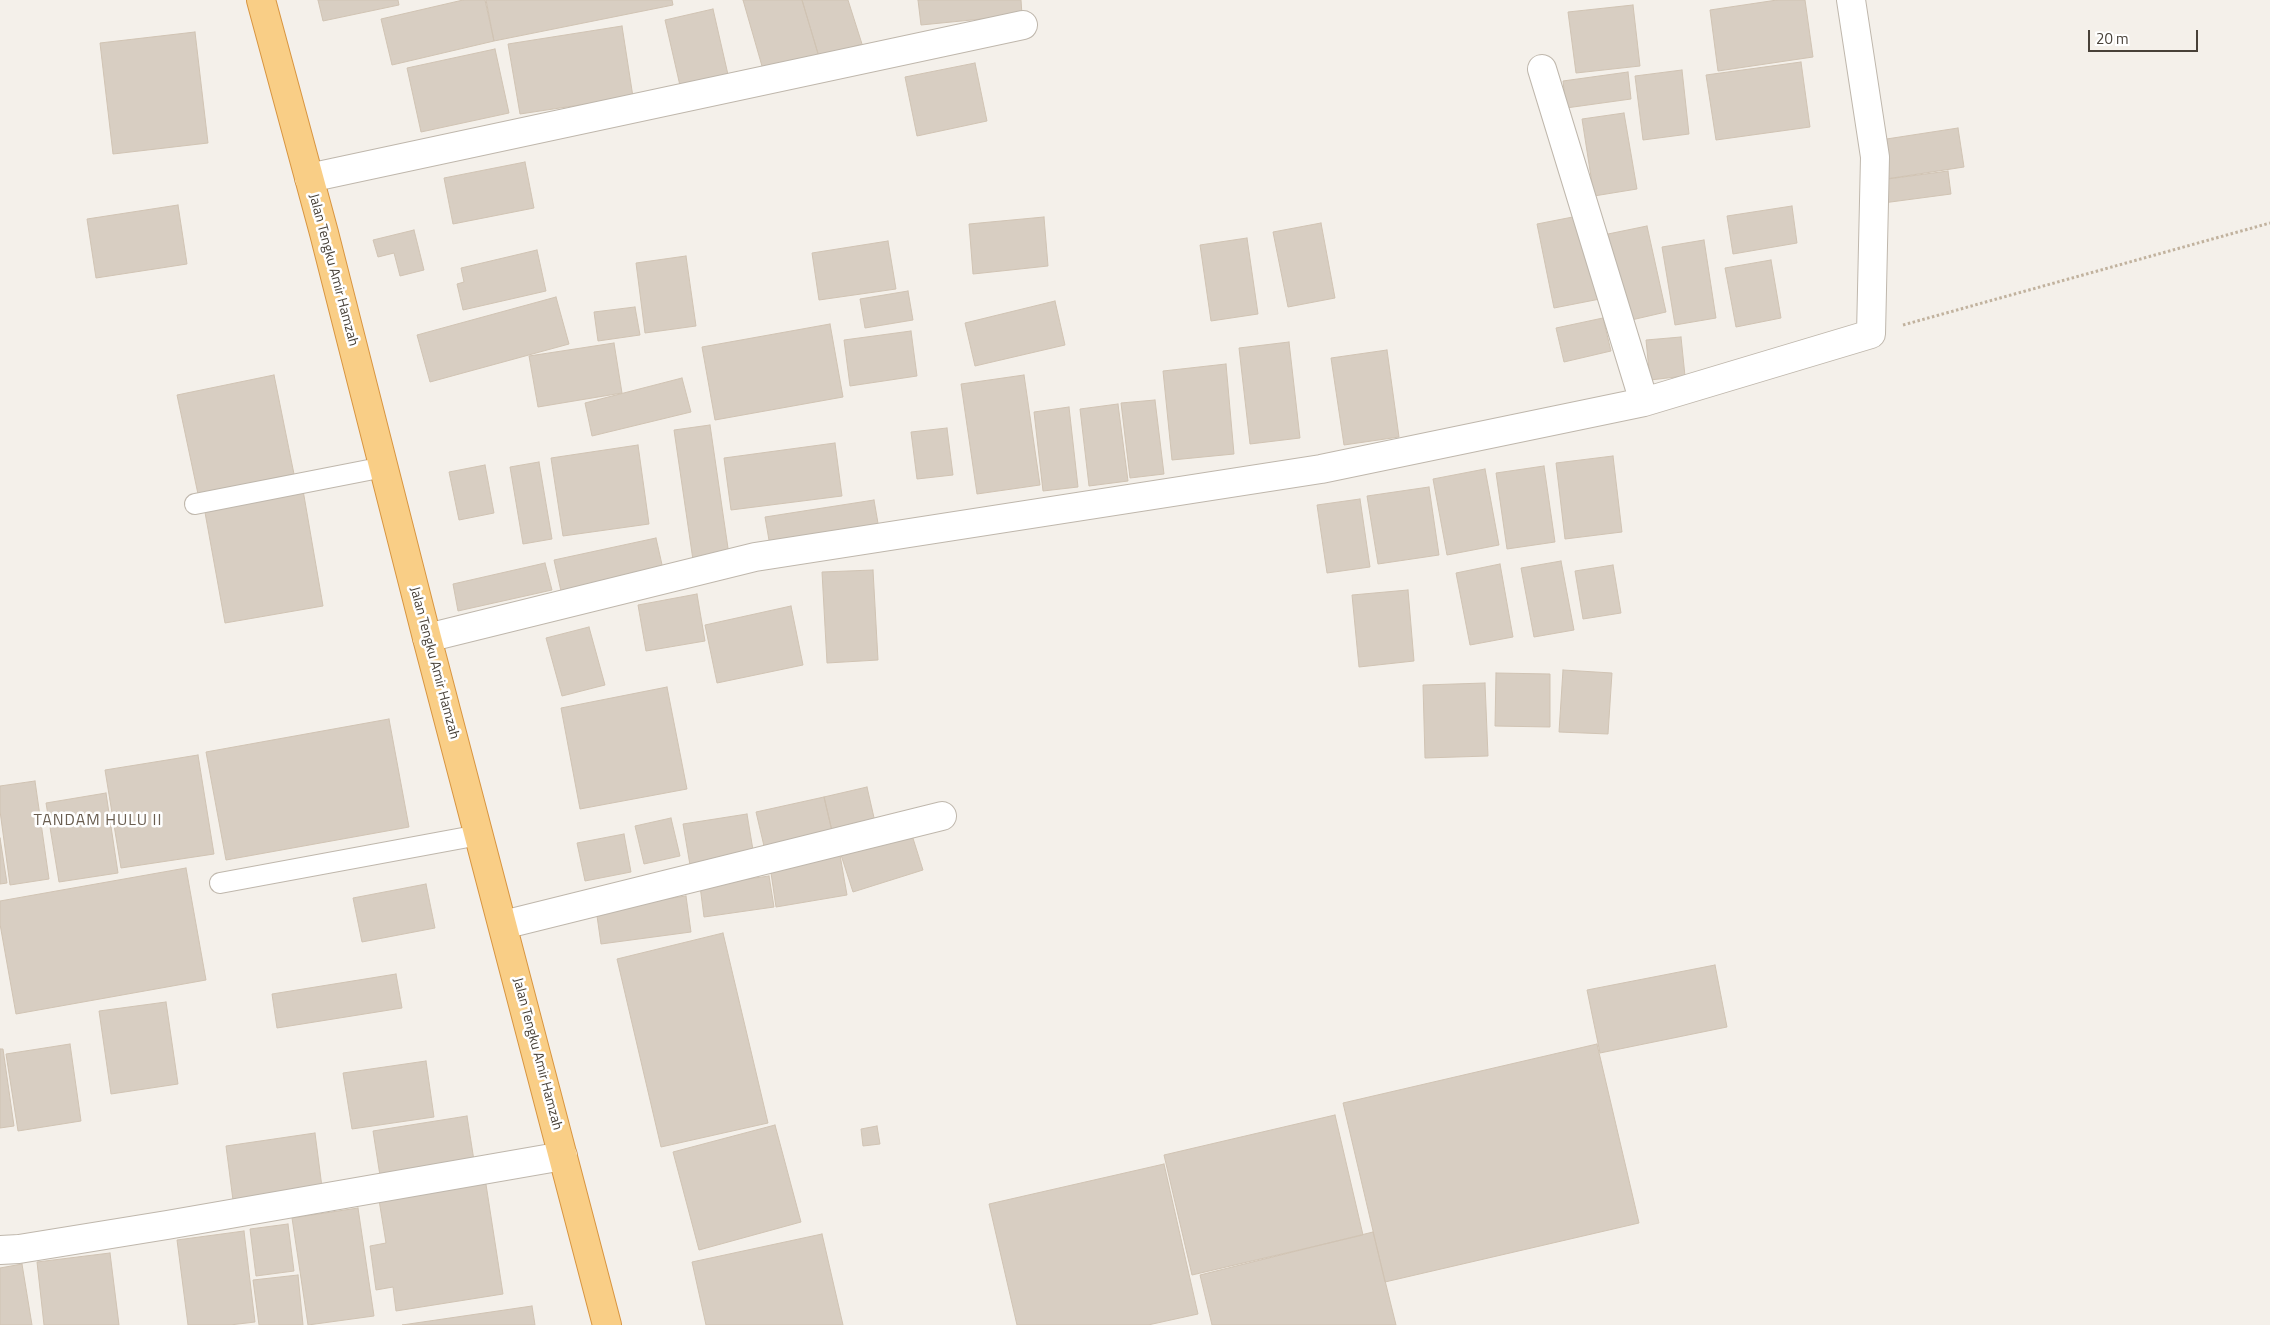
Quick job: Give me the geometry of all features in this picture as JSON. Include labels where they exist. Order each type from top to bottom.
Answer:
[{"type":"highway","name":"Jalan Tengku Amir Hamzah","points":[[261,0],[607,1325]]},
{"type":"street","points":[[427,638],[755,557],[1320,469],[1644,402],[1871,334],[1875,157],[1851,0]]},
{"type":"street","points":[[309,178],[1023,24]]},
{"type":"street","points":[[1542,69],[1644,402]]},
{"type":"street","points":[[503,925],[942,816]]},
{"type":"street","points":[[0,1250],[19,1249],[177,1224],[563,1156]]},
{"type":"lane","points":[[195,504],[384,467]]},
{"type":"lane","points":[[220,883],[479,835]]},
{"type":"path","points":[[1871,334],[2270,223]]},
{"type":"building","points":[[318,0],[398,0],[399,5],[323,21]]},
{"type":"building","points":[[463,0],[485,0],[494,41],[392,65],[381,19]]},
{"type":"building","points":[[486,0],[672,0],[673,5],[494,41]]},
{"type":"building","points":[[743,0],[802,0],[819,57],[764,73]]},
{"type":"building","points":[[802,0],[848,0],[862,44],[819,57]]},
{"type":"building","points":[[918,0],[1021,0],[1022,15],[921,25]]},
{"type":"building","points":[[1777,0],[1805,0],[1813,57],[1718,71],[1710,10]]},
{"type":"building","points":[[1633,5],[1640,66],[1576,73],[1568,12]]},
{"type":"building","points":[[713,9],[729,79],[681,90],[665,20]]},
{"type":"building","points":[[622,26],[633,97],[520,114],[508,44]]},
{"type":"building","points":[[195,32],[208,143],[113,154],[100,43]]},
{"type":"building","points":[[495,49],[509,113],[421,132],[407,68]]},
{"type":"building","points":[[1801,62],[1810,127],[1716,140],[1706,75]]},
{"type":"building","points":[[975,63],[987,121],[917,136],[905,77]]},
{"type":"building","points":[[1682,70],[1689,134],[1643,140],[1635,76]]},
{"type":"building","points":[[1628,72],[1631,99],[1566,108],[1563,81]]},
{"type":"building","points":[[1624,113],[1637,189],[1594,196],[1582,119]]},
{"type":"building","points":[[1958,128],[1964,167],[1886,179],[1880,140]]},
{"type":"building","points":[[525,162],[534,208],[453,224],[444,178]]},
{"type":"building","points":[[1948,171],[1951,194],[1883,203],[1880,180]]},
{"type":"building","points":[[178,205],[187,264],[96,278],[87,219]]},
{"type":"building","points":[[1792,206],[1797,243],[1733,254],[1727,216]]},
{"type":"building","points":[[1583,215],[1600,299],[1554,308],[1537,224]]},
{"type":"building","points":[[1044,217],[1048,266],[973,274],[969,224]]},
{"type":"building","points":[[1321,223],[1335,298],[1288,307],[1273,232]]},
{"type":"building","points":[[1647,226],[1666,312],[1627,321],[1608,234]]},
{"type":"building","points":[[414,230],[424,270],[400,276],[394,253],[378,257],[373,240]]},
{"type":"building","points":[[1247,238],[1258,314],[1211,321],[1200,245]]},
{"type":"building","points":[[1704,240],[1716,318],[1675,325],[1662,247]]},
{"type":"building","points":[[888,241],[896,289],[819,300],[812,253]]},
{"type":"building","points":[[537,250],[546,291],[463,310],[457,284],[464,282],[461,268]]},
{"type":"building","points":[[686,256],[696,326],[645,333],[636,263]]},
{"type":"building","points":[[1771,260],[1781,318],[1736,327],[1725,268]]},
{"type":"building","points":[[908,291],[913,320],[865,328],[860,299]]},
{"type":"building","points":[[556,297],[569,344],[430,382],[417,335]]},
{"type":"building","points":[[1055,301],[1065,345],[975,366],[965,323]]},
{"type":"building","points":[[635,307],[640,335],[598,341],[594,312]]},
{"type":"building","points":[[1603,318],[1611,351],[1564,362],[1556,328]]},
{"type":"building","points":[[830,324],[843,397],[715,420],[702,347]]},
{"type":"building","points":[[911,331],[917,376],[850,386],[844,340]]},
{"type":"building","points":[[1681,337],[1685,376],[1650,380],[1646,340]]},
{"type":"building","points":[[1289,342],[1300,438],[1250,444],[1239,348]]},
{"type":"building","points":[[614,343],[622,393],[538,407],[529,356]]},
{"type":"building","points":[[1387,350],[1399,437],[1344,445],[1331,358]]},
{"type":"building","points":[[1226,364],[1234,454],[1172,460],[1163,371]]},
{"type":"building","points":[[274,375],[294,474],[198,494],[177,395]]},
{"type":"building","points":[[1024,375],[1040,485],[977,494],[961,384]]},
{"type":"building","points":[[682,378],[691,412],[592,436],[585,403]]},
{"type":"building","points":[[1155,400],[1164,474],[1130,478],[1121,403]]},
{"type":"building","points":[[1118,404],[1128,481],[1089,486],[1080,409]]},
{"type":"building","points":[[1069,407],[1078,487],[1043,491],[1034,412]]},
{"type":"building","points":[[710,425],[729,555],[693,560],[674,430]]},
{"type":"building","points":[[947,428],[953,475],[917,479],[911,432]]},
{"type":"building","points":[[835,443],[842,496],[731,510],[724,458]]},
{"type":"building","points":[[638,445],[649,524],[563,536],[551,458]]},
{"type":"building","points":[[1613,456],[1622,532],[1565,539],[1556,463]]},
{"type":"building","points":[[539,462],[552,539],[523,544],[510,467]]},
{"type":"building","points":[[485,465],[494,513],[459,520],[449,472]]},
{"type":"building","points":[[1544,466],[1555,542],[1507,549],[1496,473]]},
{"type":"building","points":[[1485,469],[1499,545],[1447,555],[1433,479]]},
{"type":"building","points":[[1429,487],[1439,555],[1378,564],[1367,496]]},
{"type":"building","points":[[303,490],[323,606],[225,623],[204,507]]},
{"type":"building","points":[[1360,499],[1370,567],[1327,573],[1317,505]]},
{"type":"building","points":[[874,500],[879,529],[770,546],[765,517]]},
{"type":"building","points":[[656,538],[665,578],[563,600],[554,560]]},
{"type":"building","points":[[1561,561],[1574,630],[1534,637],[1521,568]]},
{"type":"building","points":[[545,563],[552,590],[458,611],[453,584]]},
{"type":"building","points":[[1500,564],[1513,637],[1470,645],[1456,573]]},
{"type":"building","points":[[1613,565],[1621,613],[1583,619],[1575,571]]},
{"type":"building","points":[[873,570],[878,660],[827,663],[822,572]]},
{"type":"building","points":[[1408,590],[1414,661],[1359,667],[1352,595]]},
{"type":"building","points":[[697,594],[705,641],[646,651],[638,605]]},
{"type":"building","points":[[791,606],[803,665],[717,683],[705,625]]},
{"type":"building","points":[[589,627],[605,685],[562,696],[546,638]]},
{"type":"building","points":[[1563,670],[1612,673],[1608,734],[1559,732]]},
{"type":"building","points":[[1496,673],[1550,674],[1550,727],[1495,726]]},
{"type":"building","points":[[1485,683],[1488,756],[1425,758],[1423,685]]},
{"type":"building","points":[[667,687],[687,789],[580,809],[561,708]]},
{"type":"building","points":[[389,719],[409,827],[226,860],[206,752]]},
{"type":"building","points":[[198,755],[214,854],[121,868],[105,770]]},
{"type":"building","points":[[35,781],[49,879],[10,885],[0,811],[0,786]]},
{"type":"building","points":[[867,787],[875,822],[832,831],[824,797]]},
{"type":"building","points":[[106,793],[118,873],[59,882],[46,803]]},
{"type":"building","points":[[824,797],[832,831],[764,846],[756,812]]},
{"type":"building","points":[[747,814],[754,856],[690,865],[683,824]]},
{"type":"building","points":[[671,818],[680,856],[644,864],[635,826]]},
{"type":"building","points":[[911,832],[923,870],[853,892],[841,855]]},
{"type":"building","points":[[624,834],[631,872],[585,881],[577,843]]},
{"type":"building","points":[[0,838],[7,883],[0,884]]},
{"type":"building","points":[[840,855],[847,895],[776,907],[770,866]]},
{"type":"building","points":[[186,868],[206,980],[16,1014],[0,924],[0,901]]},
{"type":"building","points":[[769,876],[774,907],[704,917],[700,886]]},
{"type":"building","points":[[426,884],[435,928],[362,942],[353,898]]},
{"type":"building","points":[[686,896],[691,932],[601,944],[596,909]]},
{"type":"building","points":[[723,933],[768,1123],[661,1147],[617,959]]},
{"type":"building","points":[[1715,965],[1727,1027],[1600,1053],[1587,990]]},
{"type":"building","points":[[396,974],[402,1008],[277,1028],[272,994]]},
{"type":"building","points":[[166,1002],[178,1084],[111,1094],[99,1011]]},
{"type":"building","points":[[70,1044],[81,1121],[18,1131],[6,1054]]},
{"type":"building","points":[[1597,1044],[1639,1223],[1385,1282],[1343,1103]]},
{"type":"building","points":[[0,1049],[3,1049],[14,1126],[0,1128]]},
{"type":"building","points":[[426,1061],[434,1117],[352,1129],[343,1073]]},
{"type":"building","points":[[1335,1115],[1363,1235],[1192,1275],[1164,1155]]},
{"type":"building","points":[[467,1116],[475,1167],[381,1182],[373,1131]]},
{"type":"building","points":[[775,1125],[801,1222],[699,1250],[673,1152]]},
{"type":"building","points":[[877,1126],[880,1144],[863,1146],[861,1129]]},
{"type":"building","points":[[315,1133],[323,1195],[234,1208],[226,1146]]},
{"type":"building","points":[[1164,1164],[1198,1314],[1148,1325],[1017,1325],[989,1204]]},
{"type":"building","points":[[485,1178],[503,1294],[396,1311],[393,1287],[376,1290],[370,1246],[386,1243],[378,1194]]},
{"type":"building","points":[[358,1208],[374,1316],[308,1325],[292,1218]]},
{"type":"building","points":[[288,1224],[294,1271],[256,1276],[250,1229]]},
{"type":"building","points":[[244,1231],[255,1322],[230,1325],[188,1325],[177,1240]]},
{"type":"building","points":[[1373,1232],[1396,1325],[1212,1325],[1200,1275]]},
{"type":"building","points":[[822,1234],[843,1325],[706,1325],[692,1262]]},
{"type":"building","points":[[110,1253],[119,1325],[44,1325],[37,1262]]},
{"type":"building","points":[[22,1264],[32,1325],[0,1325],[0,1268]]},
{"type":"building","points":[[298,1275],[303,1325],[259,1325],[253,1280]]},
{"type":"building","points":[[532,1306],[535,1325],[402,1325]]},
{"type":"district","name":"TANDAM HULU II","points":[[98,821]]}]
